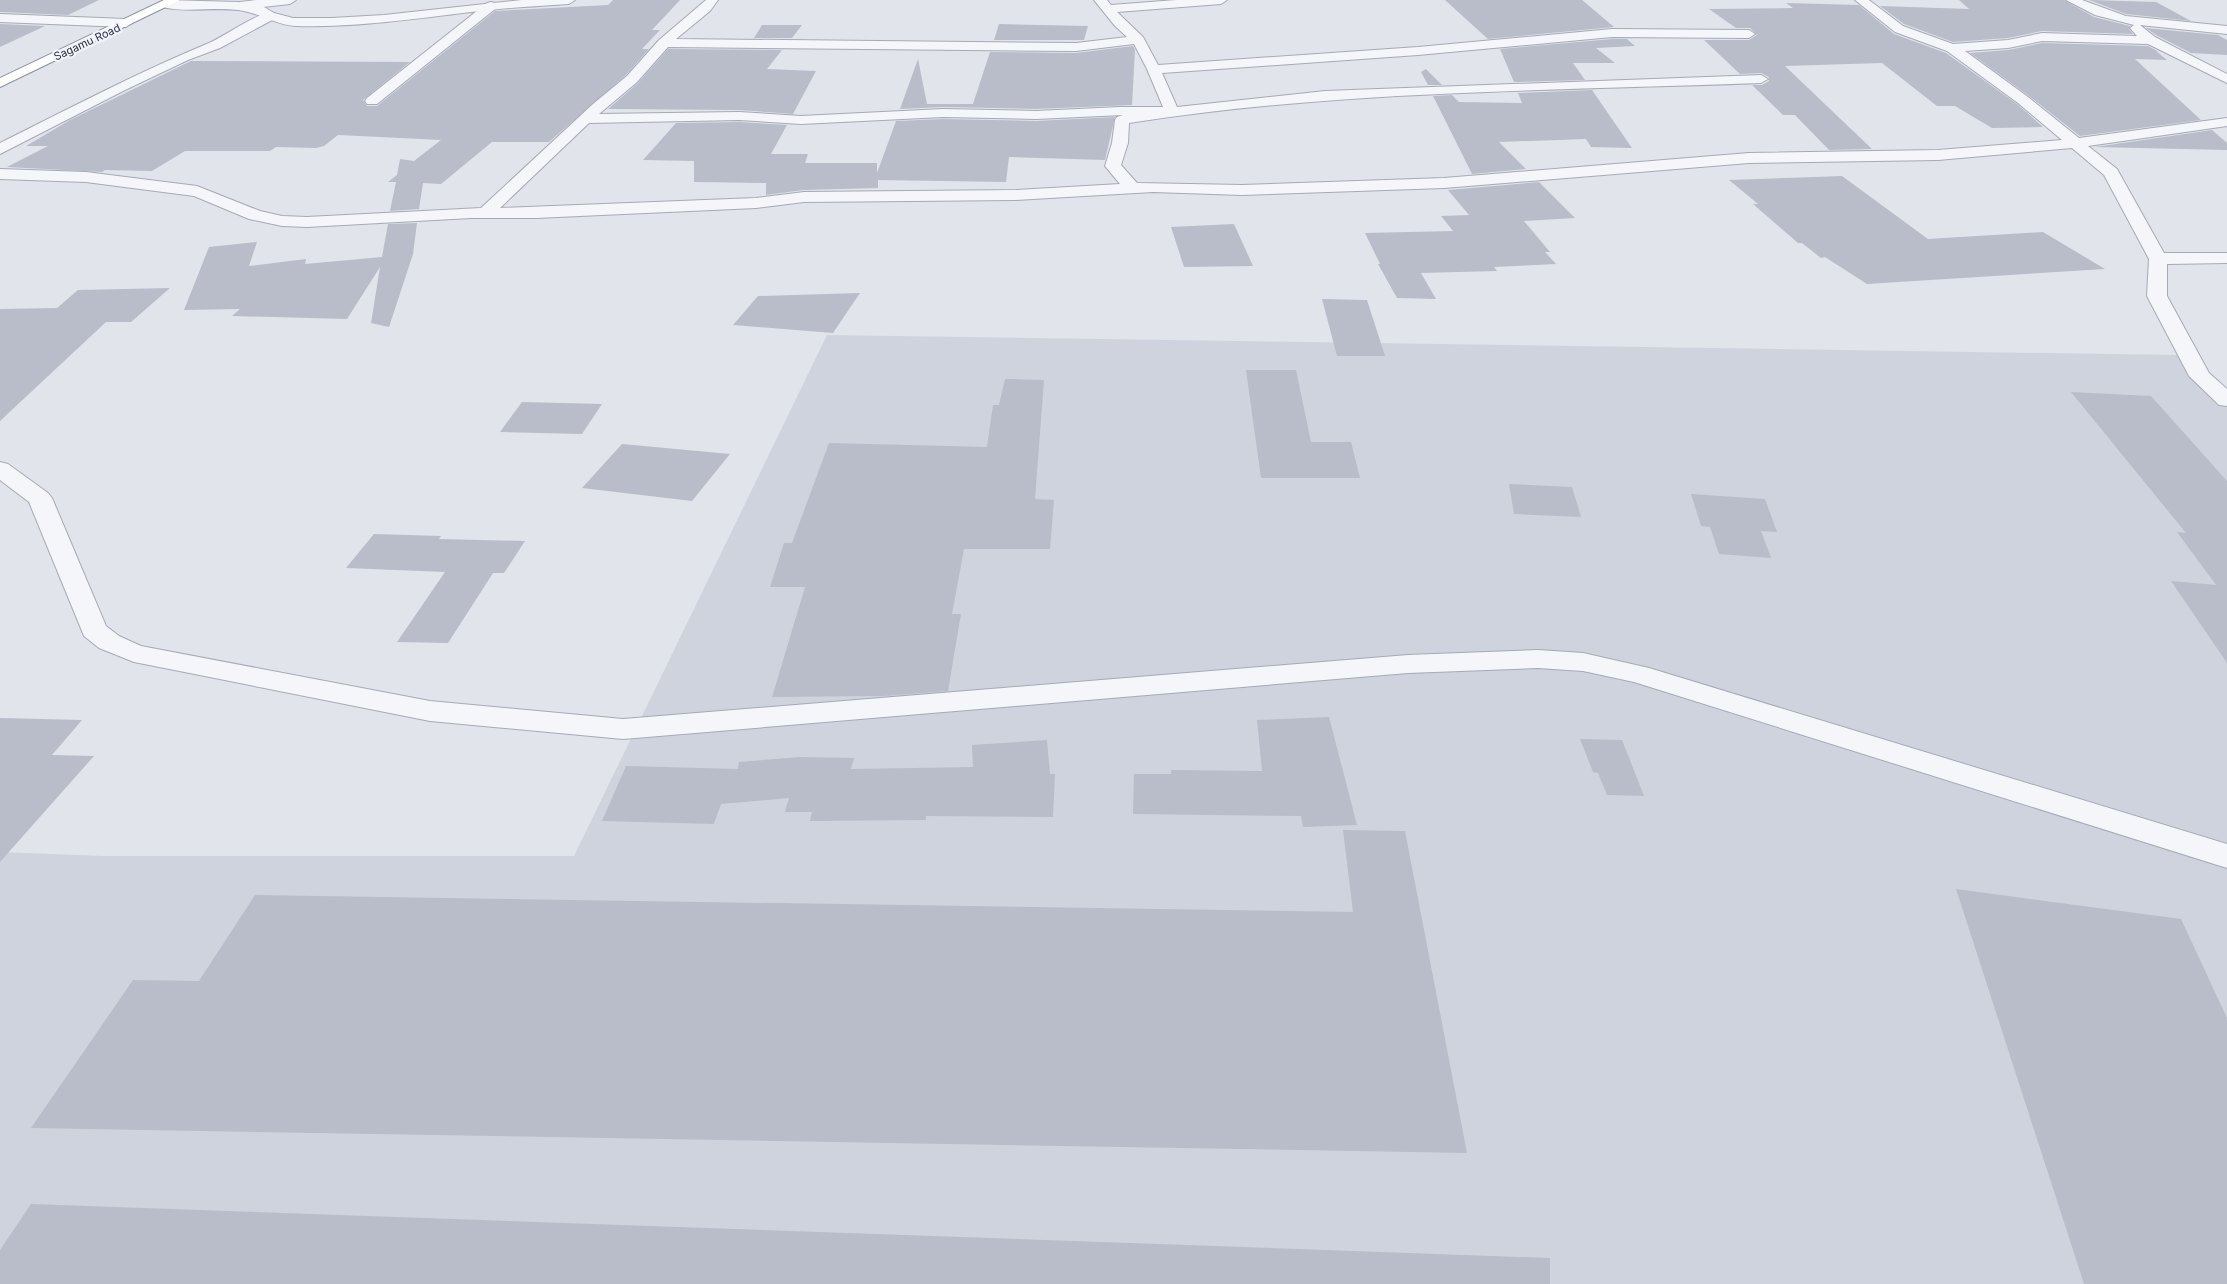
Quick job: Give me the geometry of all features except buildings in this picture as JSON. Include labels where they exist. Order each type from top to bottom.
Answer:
[{"type":"highway","name":"Sagamu Road","points":[[0,83],[170,2]]},
{"type":"street","points":[[238,6],[290,0]]},
{"type":"street","points":[[170,2],[238,6],[260,10],[270,16],[294,22],[332,22],[384,19],[491,6],[569,0]]},
{"type":"street","points":[[485,213],[586,118],[632,79],[664,43],[706,8],[712,0]]},
{"type":"street","points":[[1104,4],[1221,0]]},
{"type":"street","points":[[1861,0],[1899,29],[1952,48],[2023,100],[2111,172],[2158,259],[2156,296],[2200,376],[2227,400]]},
{"type":"street","points":[[2072,0],[2099,12],[2125,20],[2227,30]]},
{"type":"street","points":[[1104,4],[1138,40],[1154,69],[1172,112]]},
{"type":"street","points":[[372,101],[434,54],[445,43],[453,39],[491,6]]},
{"type":"street","points":[[0,149],[60,120],[120,87],[183,57],[215,45],[270,16]]},
{"type":"street","points":[[0,18],[126,23]]},
{"type":"street","points":[[2125,20],[2150,40],[2227,79]]},
{"type":"street","points":[[1154,69],[1428,50],[1612,33],[1749,34]]},
{"type":"street","points":[[1952,48],[2008,44],[2042,37],[2150,40]]},
{"type":"street","points":[[664,43],[1051,47],[1138,40]]},
{"type":"street","points":[[1132,188],[1113,166],[1120,143],[1122,120],[1172,112],[1325,95],[1762,79]]},
{"type":"street","points":[[586,118],[739,116],[801,120],[943,114],[1172,112]]},
{"type":"street","points":[[0,174],[86,178],[196,190],[255,215],[282,221],[307,222],[485,213],[536,213],[746,204],[804,197],[1016,195],[1132,188],[1242,190],[1444,183],[1749,158],[1938,155],[2075,143],[2227,122]]},
{"type":"street","points":[[2158,259],[2227,258]]},
{"type":"street","points":[[0,469],[40,498],[94,630],[109,642],[134,652],[430,711],[623,729],[1408,664],[1538,659],[1582,662],[1639,674],[1731,701],[2227,856]]},
{"type":"shaded area","points":[[827,335],[2177,355],[2227,394],[2227,1284],[0,1284],[0,852],[103,856],[574,856]]}]
